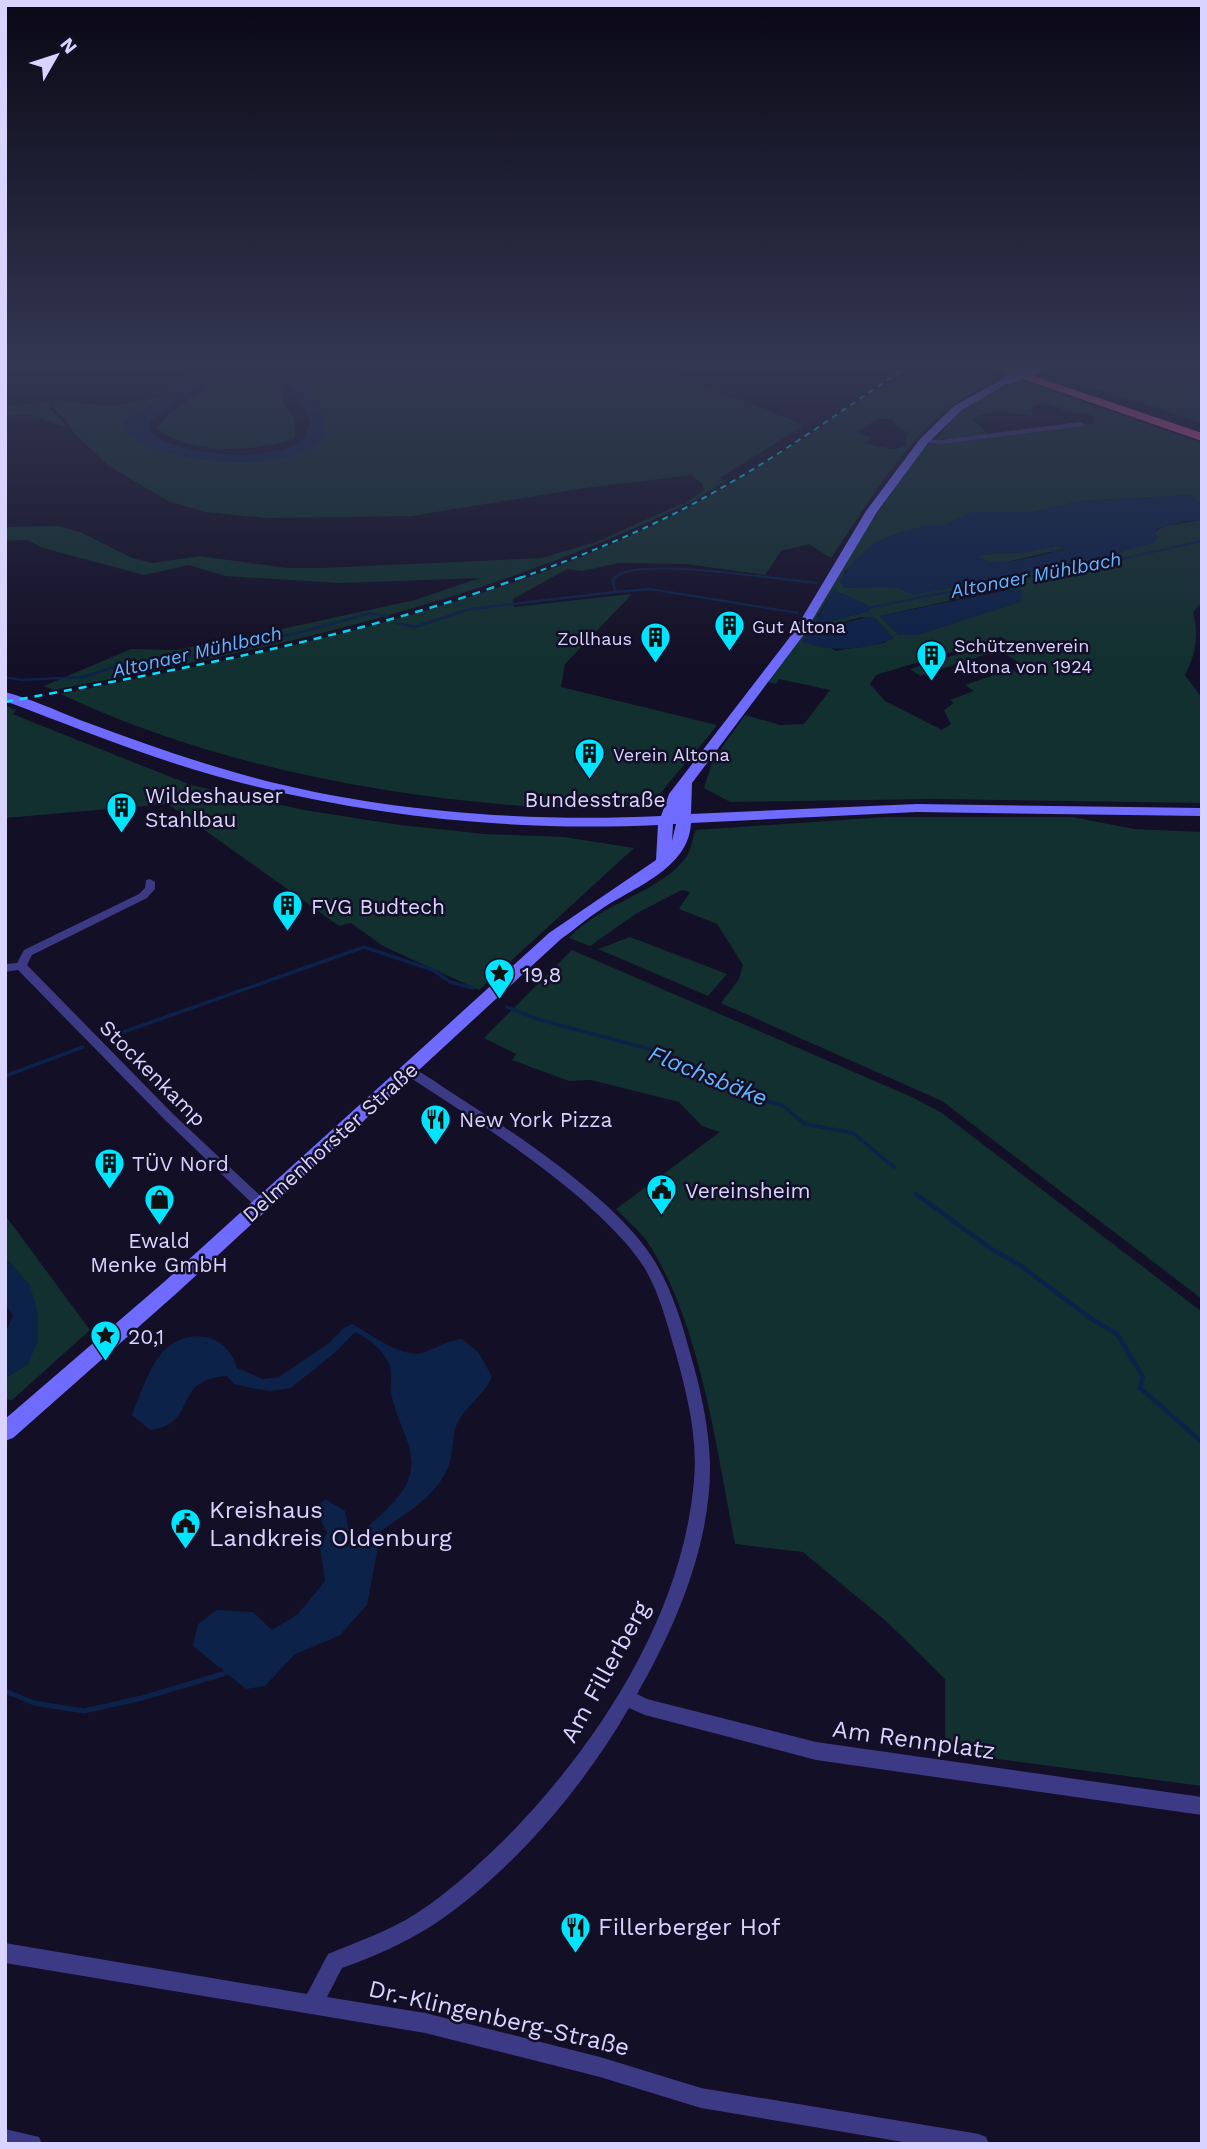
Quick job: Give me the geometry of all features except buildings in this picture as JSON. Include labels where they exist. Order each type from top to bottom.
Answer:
[{"type":"main road","points":[[663,862],[666,821],[676,794],[686,789],[798,634],[872,511],[907,463]]},
{"type":"main road","name":"Bundesstraße","points":[[5,696],[178,761],[288,790],[438,814],[518,820],[625,822],[917,808],[1202,812]]},
{"type":"main road","points":[[686,789],[721,817]]},
{"type":"main road","name":"Delmenhorster Straße","points":[[5,1432],[410,1072],[555,936],[595,906],[663,862],[680,842],[685,820],[686,789]]},
{"type":"main road","points":[[625,822],[646,832],[663,845]]},
{"type":"street","points":[[5,968],[21,966],[28,953],[143,896],[150,889],[150,882]]},
{"type":"street","name":"Stockenkamp","points":[[21,966],[169,1117],[261,1204]]},
{"type":"street","name":"Am Fillerberg","points":[[313,2003],[335,1961],[379,1946],[439,1909],[511,1847],[574,1775],[625,1697],[666,1621],[688,1556],[702,1484],[699,1421],[692,1386],[668,1303],[647,1261],[623,1230],[574,1186],[516,1140],[410,1072]]},
{"type":"street","name":"Am Rennplatz","points":[[625,1697],[645,1707],[816,1751],[1202,1806]]},
{"type":"street","name":"Dr.-Klingenberg-Straße","points":[[5,1954],[425,2023],[600,2067],[701,2098],[979,2144]]},
{"type":"street","points":[[5,2139],[32,2144]]},
{"type":"green space","points":[[106,463],[743,463],[720,478],[726,481],[688,504],[685,503],[704,490],[702,484],[691,475],[585,488],[411,516],[266,518],[206,512],[170,502]]},
{"type":"green space","points":[[765,463],[897,463],[831,558],[809,544],[781,551],[765,575],[686,564],[619,563],[582,571],[567,569],[513,599],[514,607],[632,594],[565,664],[561,687],[717,725],[653,804],[552,808],[426,796],[363,786],[239,759],[118,719],[61,694],[304,643],[464,599],[542,572],[618,541],[722,489]]},
{"type":"green space","points":[[912,463],[1202,463],[1202,505],[1190,495],[1081,501],[1033,512],[972,512],[945,525],[928,525],[890,536],[874,544],[844,572],[845,588],[967,582],[1080,563],[1121,552],[1165,526],[1202,520],[1202,602],[1193,612],[1195,644],[1185,675],[1202,698],[1202,803],[933,799],[730,802],[704,788],[713,760],[745,715],[780,725],[804,724],[830,690],[779,679],[776,684],[768,682],[862,535]],"holes":[[[834,590],[867,605],[869,611],[820,624],[817,616]],[[999,590],[1022,590],[1019,602],[917,635],[899,635],[880,616]],[[861,617],[876,619],[893,638],[883,643],[835,651],[809,632]],[[1001,637],[1018,648],[1004,653],[1031,671],[1021,675],[1011,669],[965,685],[974,691],[950,700],[954,703],[944,710],[951,724],[942,730],[885,701],[870,684],[876,675]]]},
{"type":"green space","points":[[681,504],[685,505],[608,539],[453,596],[375,619],[217,658],[53,690],[44,686],[131,649],[176,650],[277,630],[415,600],[480,578],[340,583],[225,576],[189,565],[144,575],[43,548],[27,540],[5,541],[5,527],[59,526],[80,532],[132,558],[153,563],[199,556],[287,568],[542,558],[596,542]]},
{"type":"green space","points":[[1055,546],[1066,548],[1006,562],[989,562],[978,555],[1028,552]]},
{"type":"green space","points":[[1003,640],[1012,646],[920,676],[910,669]]},
{"type":"green space","points":[[5,706],[16,710],[13,714],[27,720],[191,785],[304,810],[400,825],[485,834],[564,837],[634,848],[479,990],[383,946],[351,923],[339,926],[168,804],[5,818]]},
{"type":"green space","points":[[886,817],[1072,817],[1134,829],[1202,832],[1202,1299],[942,1101],[721,1003],[739,979],[743,965],[717,924],[679,909],[690,892],[682,890],[637,913],[590,946],[569,938],[597,915],[647,889],[676,869],[689,853],[696,830]]},
{"type":"green space","points":[[630,937],[727,974],[708,996],[598,949]]},
{"type":"green space","points":[[572,950],[914,1098],[942,1113],[1202,1312],[1202,1786],[945,1752],[945,1679],[886,1621],[803,1552],[735,1544],[704,1387],[680,1308],[665,1272],[646,1240],[616,1209],[720,1132],[702,1126],[679,1102],[591,1080],[569,1081],[512,1060],[516,1054],[484,1038]]},
{"type":"green space","points":[[5,1215],[90,1330],[12,1400],[5,1399],[5,1378],[28,1364],[30,1286],[5,1257]]},
{"type":"water","points":[[1190,495],[1202,505],[1202,520],[1184,521],[1158,528],[1155,532],[1158,538],[1153,543],[1081,563],[913,595],[896,587],[845,588],[839,581],[854,561],[873,544],[890,536],[928,525],[945,525],[971,512],[1033,512],[1081,501]],"holes":[[[1055,546],[1066,548],[1058,551],[1049,549],[1052,553],[1003,562],[985,560],[979,555],[1028,552]]]},
{"type":"water","points":[[1022,589],[1020,602],[917,635],[899,635],[880,616]]},
{"type":"water","points":[[834,590],[867,605],[869,611],[820,624],[815,621]]},
{"type":"water","points":[[872,616],[894,638],[871,646],[848,649],[802,642],[809,632]]},
{"type":"water","points":[[5,1257],[30,1286],[38,1313],[38,1341],[28,1364],[5,1378],[5,1334],[13,1315],[5,1304]]},
{"type":"water","points":[[352,1324],[387,1345],[416,1354],[462,1339],[479,1353],[492,1377],[459,1420],[450,1462],[439,1484],[422,1502],[381,1531],[367,1605],[339,1636],[295,1654],[265,1686],[246,1689],[193,1646],[198,1624],[217,1610],[253,1612],[272,1630],[298,1614],[325,1581],[320,1548],[327,1533],[316,1508],[325,1499],[345,1511],[351,1541],[399,1495],[409,1478],[411,1456],[393,1402],[389,1364],[375,1345],[355,1332],[338,1350],[291,1388],[271,1391],[251,1388],[234,1384],[227,1376],[198,1386],[190,1394],[175,1420],[165,1426],[150,1430],[132,1415],[156,1360],[170,1346],[181,1340],[204,1337],[215,1340],[232,1356],[237,1368],[263,1379],[279,1377]]},
{"type":"waterway","name":"Altonaer Mühlbach","points":[[1023,577],[1058,573],[1202,541]]},
{"type":"waterway","name":"Altonaer Mühlbach","points":[[615,578],[625,572],[665,568],[774,578]]},
{"type":"waterway","name":"Altonaer Mühlbach","points":[[615,592],[613,581],[616,576]]},
{"type":"waterway","name":"Altonaer Mühlbach","points":[[758,576],[816,583]]},
{"type":"waterway","name":"Altonaer Mühlbach","points":[[1023,577],[1028,576]]},
{"type":"waterway","name":"Altonaer Mühlbach","points":[[868,608],[1023,577]]},
{"type":"waterway","name":"Altonaer Mühlbach","points":[[1014,578],[1023,577]]},
{"type":"waterway","points":[[615,592],[650,589],[798,613]]},
{"type":"waterway","name":"Altonaer Mühlbach","points":[[396,623],[415,627],[470,609],[615,592]]},
{"type":"waterway","name":"Altonaer Mühlbach","points":[[5,677],[21,680],[84,677],[114,667],[184,657],[298,633],[371,613],[388,617]]},
{"type":"waterway","name":"Flachsbäke","points":[[115,1035],[364,947],[433,970],[450,982],[473,988]]},
{"type":"waterway","name":"Flachsbäke","points":[[507,1007],[537,1019],[649,1049],[694,1065],[713,1077],[735,1083],[753,1098],[782,1105],[805,1124],[853,1133],[895,1168]]},
{"type":"waterway","name":"Flachsbäke","points":[[5,1076],[83,1047]]},
{"type":"waterway","name":"Flachsbäke","points":[[916,1194],[993,1250],[1020,1265],[1090,1318],[1117,1334],[1143,1377],[1140,1388],[1202,1442]]},
{"type":"waterway","points":[[5,1691],[34,1703],[84,1711],[142,1698],[226,1673]]},
{"type":"railway","points":[[520,578],[620,539],[669,516],[762,463]]},
{"type":"railway","points":[[5,702],[268,650],[398,617],[525,576]]},
{"type":"place","name":"Gut Altona","points":[[729,653]]},
{"type":"place","name":"Zollhaus","points":[[655,665]]},
{"type":"place","name":"Schützenverein Altona von 1924","points":[[931,682]]},
{"type":"place","name":"Verein Altona","points":[[590,781]]},
{"type":"place","name":"Wildeshauser Stahlbau","points":[[122,834]]},
{"type":"place","name":"FVG Budtech","points":[[288,933]]},
{"type":"place","name":"19,8","points":[[499,1001]]},
{"type":"place","name":"New York Pizza","points":[[436,1146]]},
{"type":"place","name":"TÜV Nord","points":[[109,1190]]},
{"type":"place","name":"Vereinsheim","points":[[662,1217]]},
{"type":"place","name":"Ewald Menke GmbH","points":[[159,1227]]},
{"type":"place","name":"20,1","points":[[105,1363]]},
{"type":"place","name":"Kreishaus Landkreis Oldenburg","points":[[186,1551]]},
{"type":"place","name":"Fillerberger Hof","points":[[575,1954]]}]
